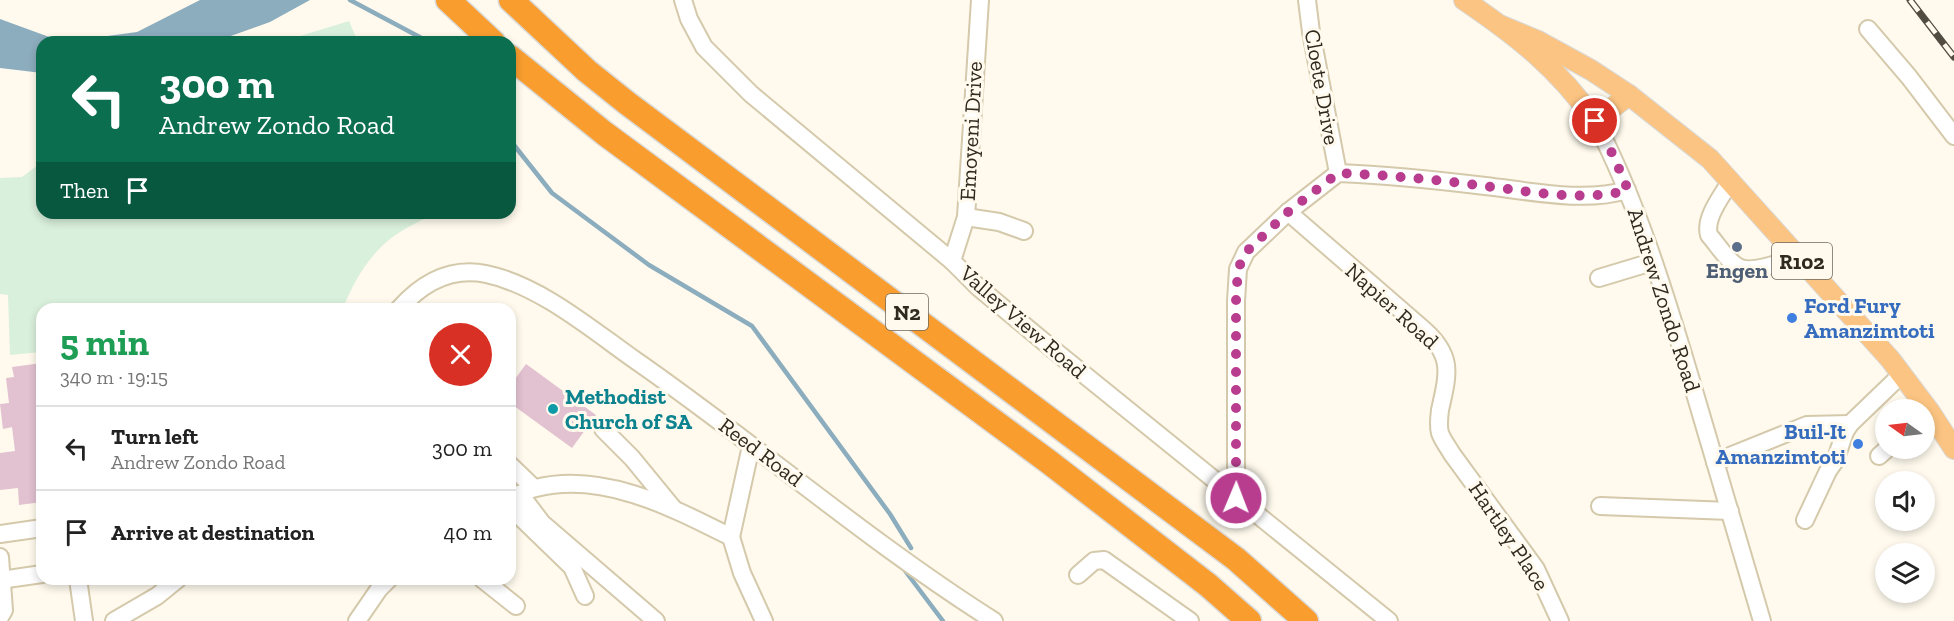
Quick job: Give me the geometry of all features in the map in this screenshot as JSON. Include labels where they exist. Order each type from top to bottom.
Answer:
[{"type":"highway","points":[[448,0],[487,36]]},
{"type":"highway","name":"N2","points":[[511,0],[587,71],[619,96],[1236,559],[1306,621]]},
{"type":"highway","name":"N2","points":[[516,62],[569,107],[1059,469],[1208,585],[1249,621]]},
{"type":"main road","name":"Andrew Zondo Road","points":[[1464,0],[1502,26],[1561,77],[1595,121]]},
{"type":"main road","points":[[1502,26],[1572,58],[1629,95],[1595,121]]},
{"type":"main road","name":"R102","points":[[1629,95],[1696,147],[1730,182],[1902,374],[1917,399]]},
{"type":"main road","name":"R102","points":[[1935,426],[1954,448]]},
{"type":"street","name":"Valley View Road","points":[[683,0],[689,20],[704,46],[750,94],[952,261],[978,287],[1389,621]]},
{"type":"street","name":"Emoyeni Drive","points":[[952,261],[966,217],[980,0]]},
{"type":"street","name":"Cloete Drive","points":[[1307,0],[1338,173]]},
{"type":"street","points":[[1868,29],[1909,77],[1954,136]]},
{"type":"street","name":"Andrew Zondo Road","points":[[1595,121],[1628,190],[1671,315],[1762,621]]},
{"type":"street","points":[[1236,498],[1238,269],[1246,252],[1288,212],[1338,173],[1418,178],[1586,196],[1615,194],[1628,190]]},
{"type":"street","points":[[1730,182],[1711,216],[1708,230],[1709,235],[1735,267],[1761,268],[1798,256]]},
{"type":"street","name":"Napier Road","points":[[1288,212],[1423,329],[1441,348],[1445,357],[1447,377],[1439,425],[1440,434],[1452,454]]},
{"type":"street","points":[[966,217],[999,222],[1024,231]]},
{"type":"street","points":[[1599,278],[1652,262]]},
{"type":"street","name":"Reed Road","points":[[404,303],[429,283],[449,274],[466,272],[485,274],[525,288],[592,329],[929,577],[994,621]]},
{"type":"street","points":[[1805,520],[1828,471],[1836,461],[1845,432],[1850,424],[1902,374]]},
{"type":"street","points":[[1715,462],[1807,425],[1850,424]]},
{"type":"street","points":[[603,429],[632,458],[674,509]]},
{"type":"street","points":[[751,446],[731,537],[742,573],[764,621]]},
{"type":"street","name":"Hartley Place","points":[[1452,454],[1536,569],[1560,621]]},
{"type":"street","points":[[519,497],[565,484],[582,484],[629,493],[674,509],[731,537]]},
{"type":"street","points":[[519,497],[572,567],[585,596]]},
{"type":"street","points":[[519,497],[542,523],[656,621]]},
{"type":"street","points":[[1600,506],[1730,511]]},
{"type":"street","points":[[0,534],[36,529]]},
{"type":"street","points":[[0,557],[4,610],[0,617]]},
{"type":"street","points":[[1078,575],[1094,561],[1104,560],[1190,621]]},
{"type":"street","points":[[1,580],[36,575]]},
{"type":"street","points":[[79,585],[84,621]]},
{"type":"street","points":[[114,621],[157,596],[171,585]]},
{"type":"street","points":[[357,621],[383,585]]},
{"type":"street","points":[[490,585],[516,606]]},
{"type":"green space","points":[[349,21],[355,36],[300,36]]},
{"type":"green space","points":[[36,166],[36,219],[425,219],[399,233],[377,251],[357,279],[346,303],[36,303],[36,353],[10,355],[8,295],[0,294],[0,178],[22,177]]},
{"type":"water","points":[[200,0],[310,0],[270,22],[231,36],[107,36],[137,32]]},
{"type":"water","points":[[0,19],[47,36],[36,36],[36,72],[0,68]]},
{"type":"building","points":[[36,364],[36,503],[19,505],[18,488],[0,490],[0,453],[15,451],[12,427],[3,429],[0,404],[9,403],[6,378],[14,377],[12,367]]},
{"type":"building","name":"Methodist Church of SA","points":[[526,364],[596,415],[572,448],[516,407],[516,378]]},
{"type":"waterway","points":[[350,0],[418,36]]},
{"type":"waterway","points":[[516,148],[552,193],[649,265],[752,326],[890,514],[911,548]]},
{"type":"waterway","points":[[903,568],[943,621]]},
{"type":"railway","points":[[1910,0],[1954,57]]},
{"type":"place","name":"Engen","points":[[1737,247]]},
{"type":"place","name":"Ford Fury Amanzimtoti","points":[[1792,318]]},
{"type":"place","name":"Methodist Church of SA","points":[[553,409]]},
{"type":"place","name":"Buil-It Amanzimtoti","points":[[1858,444]]},
{"type":"route","points":[[1236,498],[1236,301],[1238,269],[1246,252],[1288,212],[1338,173],[1375,174],[1586,196],[1615,194],[1628,190],[1595,121]]}]
